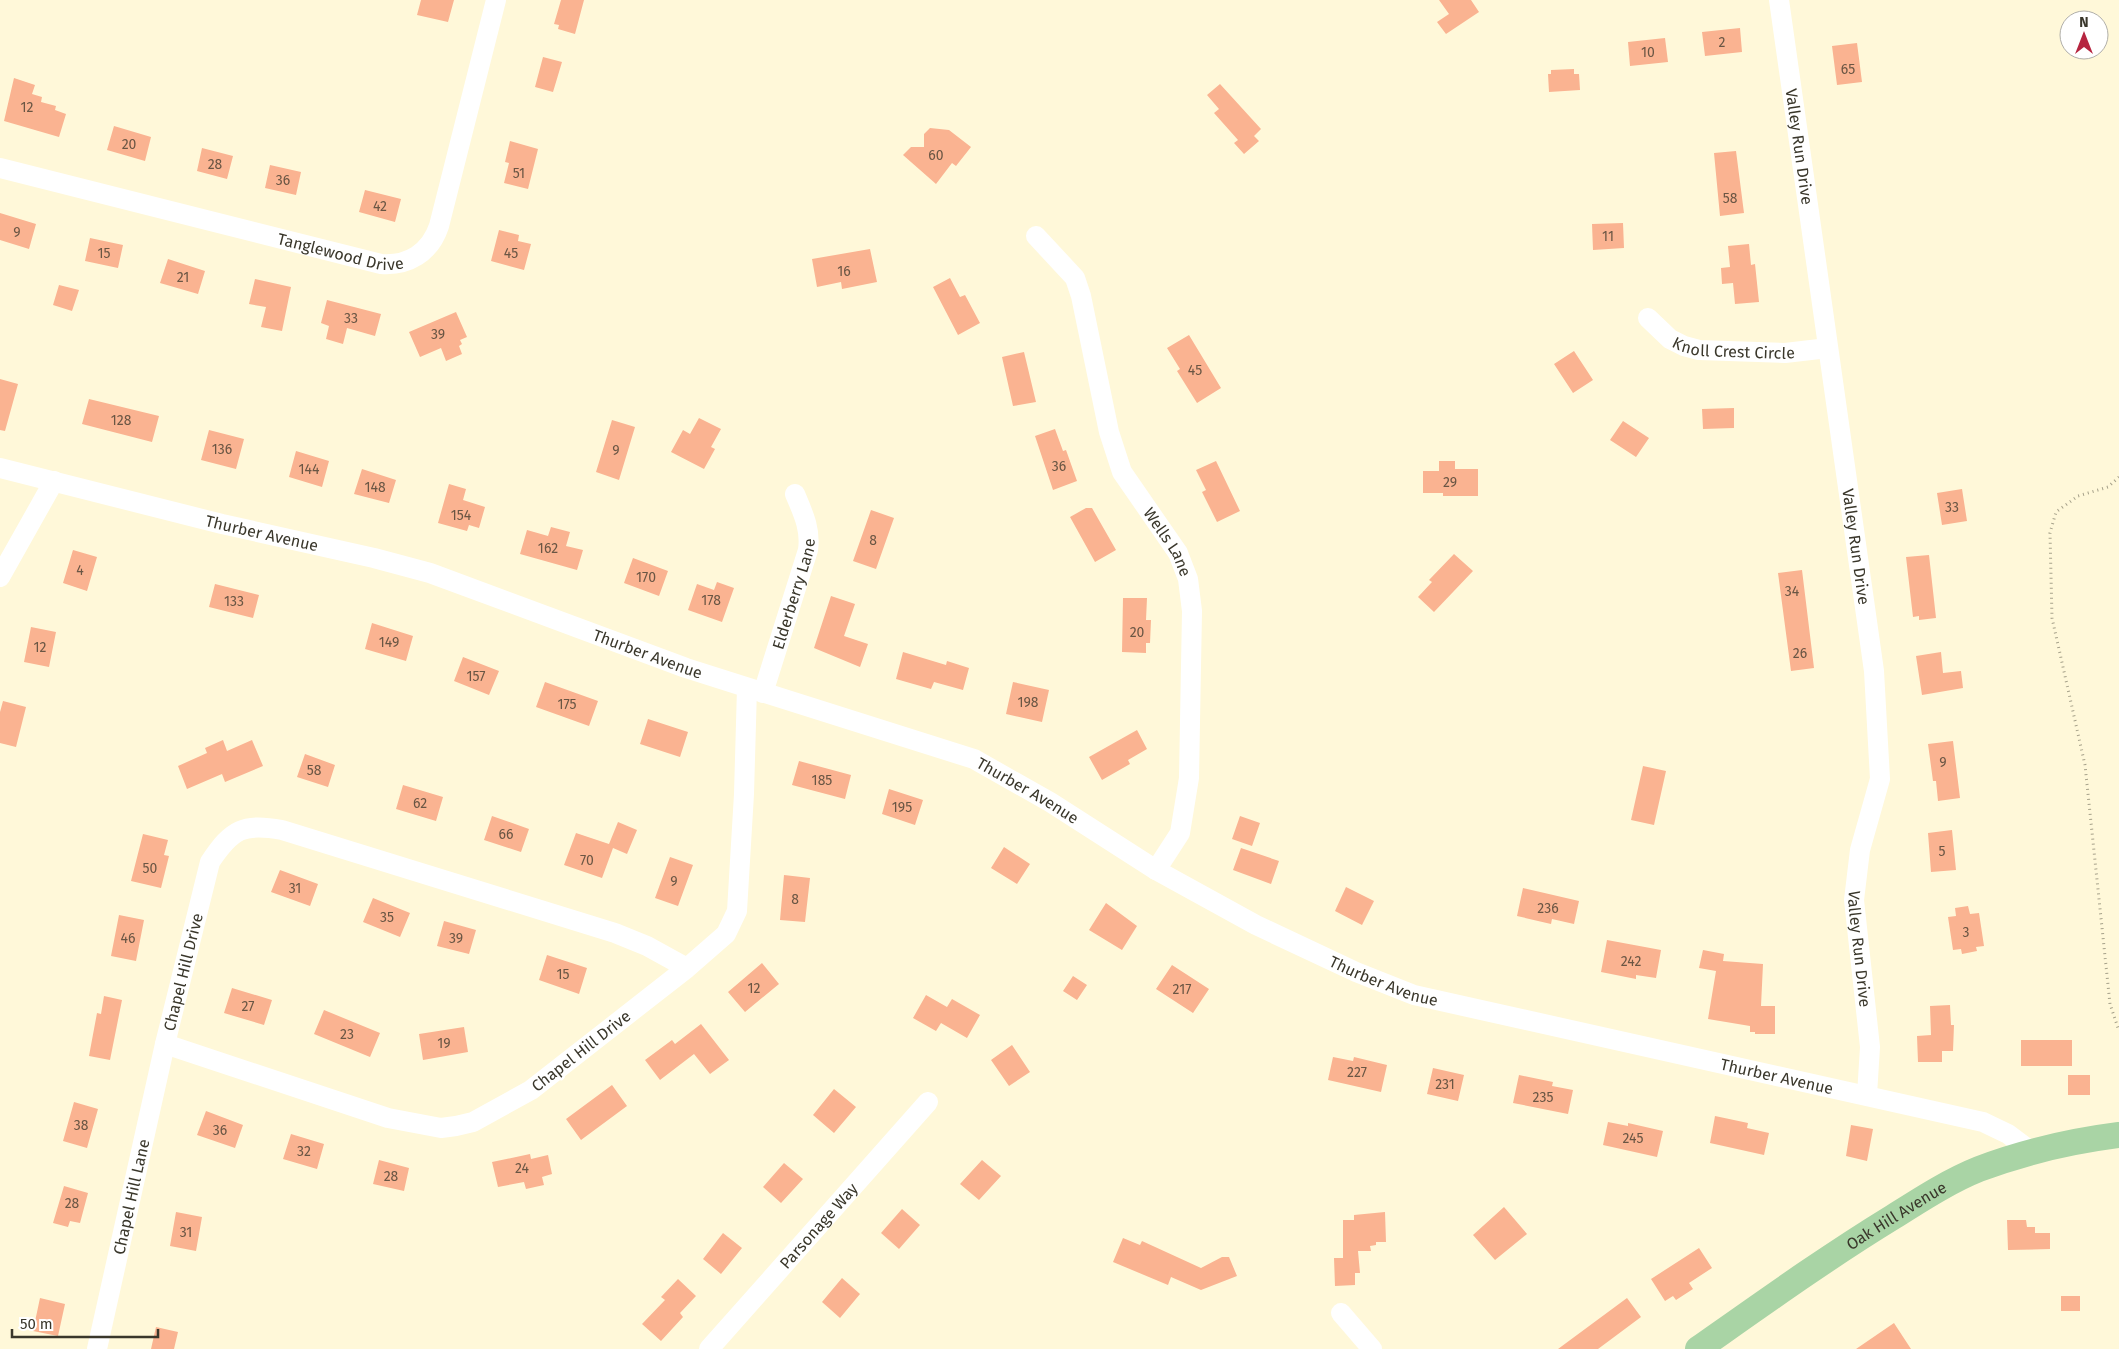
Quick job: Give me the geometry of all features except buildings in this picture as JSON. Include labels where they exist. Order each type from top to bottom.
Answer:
[{"type":"main road","name":"Oak Hill Avenue","points":[[1698,1349],[1856,1239],[1918,1202],[1978,1170],[2032,1152],[2095,1138],[2119,1135]]},
{"type":"street","name":"Tanglewood Drive","points":[[0,168],[380,264],[409,261],[424,251],[436,235],[439,226],[496,0]]},
{"type":"street","name":"Valley Run Drive","points":[[1779,0],[1874,671],[1880,779],[1860,850],[1854,900],[1870,1047],[1867,1095]]},
{"type":"street","name":"Wells Lane","points":[[1036,236],[1075,278],[1083,305],[1109,432],[1122,472],[1178,553],[1188,579],[1192,611],[1188,787],[1180,834],[1156,870]]},
{"type":"street","name":"Knoll Crest Circle","points":[[1648,318],[1670,339],[1684,346],[1699,350],[1785,353],[1828,348]]},
{"type":"street","name":"Thurber Avenue","points":[[0,468],[430,573],[686,668],[974,760],[1050,802],[1156,870],[1256,925],[1356,972],[1414,994],[1677,1055],[1867,1095],[1983,1122],[2008,1134],[2032,1152]]},
{"type":"street","points":[[0,577],[54,480]]},
{"type":"street","name":"Elderberry Lane","points":[[754,691],[808,550],[810,536],[807,523],[795,494]]},
{"type":"street","name":"Chapel Hill Drive","points":[[687,968],[647,946],[615,932],[282,830],[256,825],[239,830],[217,851],[210,862],[165,1044],[388,1118],[441,1128],[473,1122],[531,1090],[687,968],[726,934],[737,911],[754,691]]},
{"type":"street","name":"Chapel Hill Lane","points":[[97,1349],[165,1044]]},
{"type":"street","name":"Parsonage Way","points":[[709,1349],[928,1102]]},
{"type":"street","points":[[1341,1313],[1372,1349]]},
{"type":"path","points":[[2119,477],[2108,487],[2078,496],[2056,512],[2050,533],[2052,618],[2085,765],[2110,1004],[2119,1031]]}]
